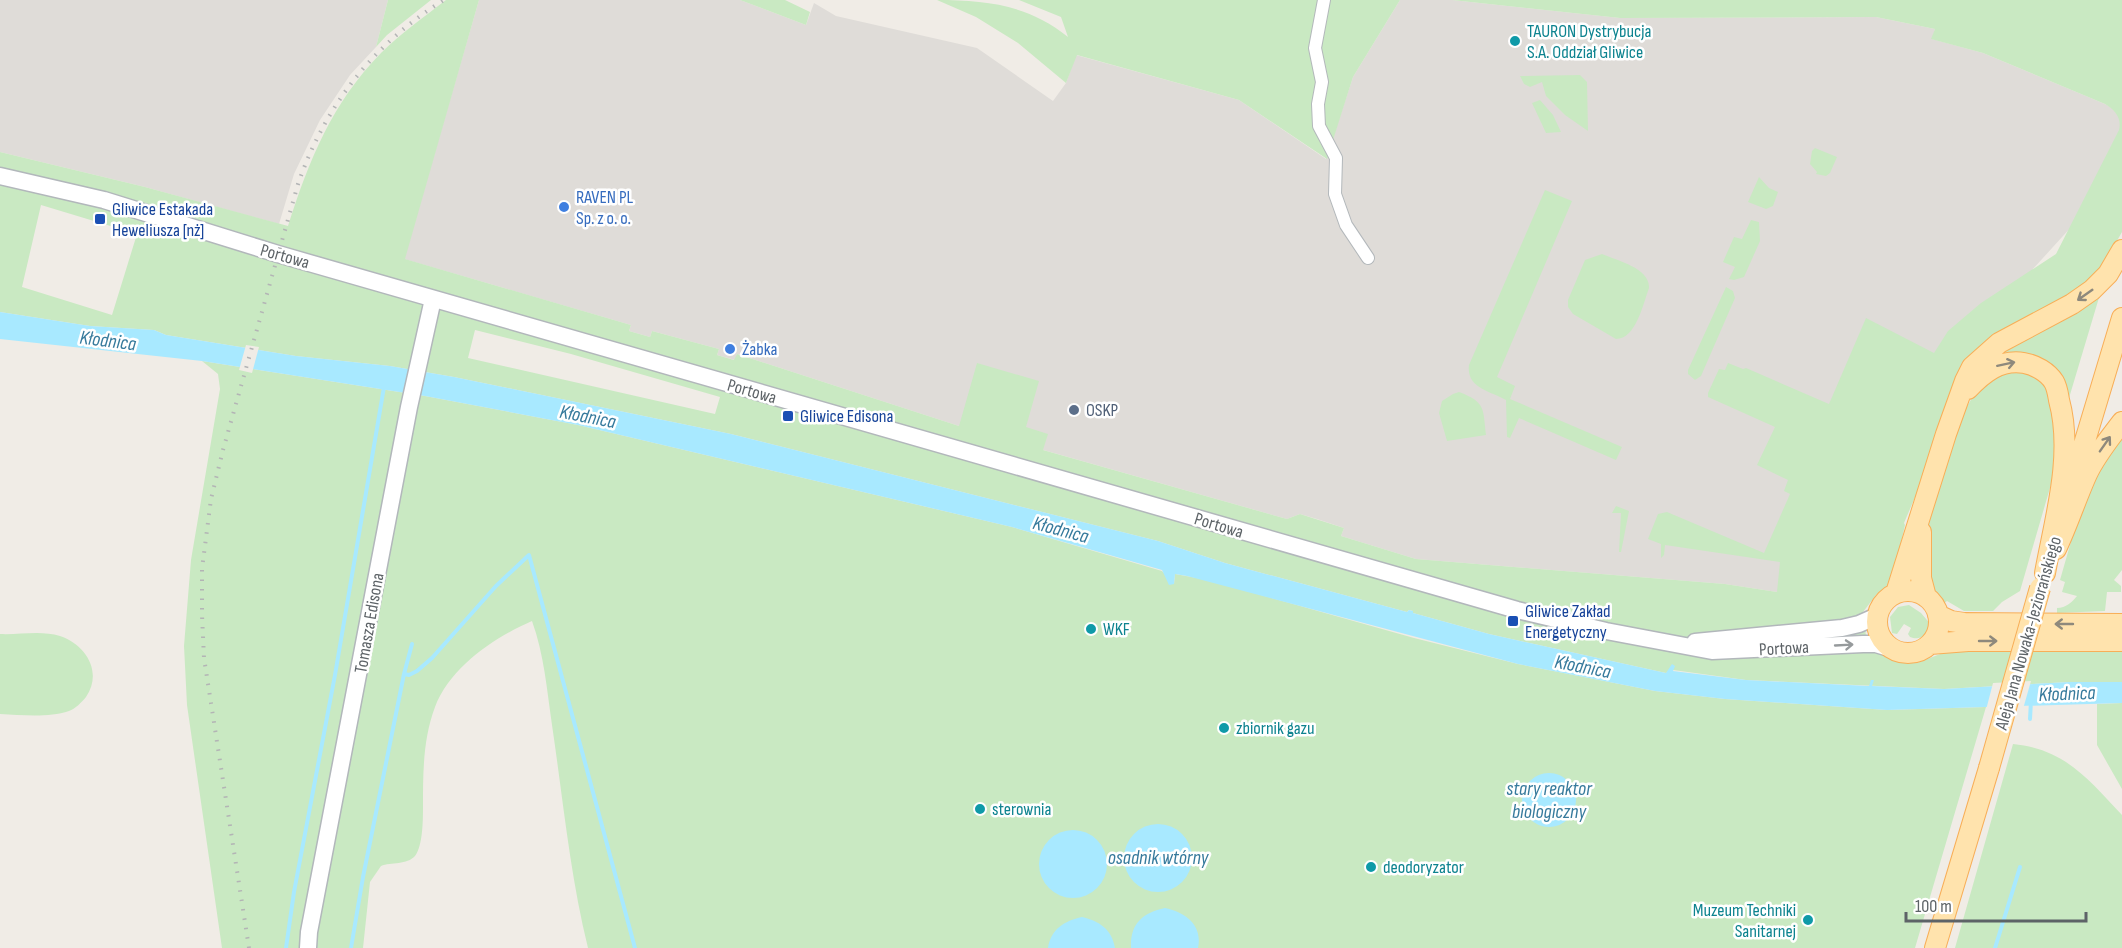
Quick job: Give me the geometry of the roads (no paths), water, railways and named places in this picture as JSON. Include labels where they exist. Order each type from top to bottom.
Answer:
[{"type":"main road","points":[[1896,593],[1946,434],[1972,367],[1999,343],[2072,304],[2092,290],[2108,273],[2122,250]]},
{"type":"main road","name":"Aleja Jana Nowaka-Jeziorańskiego","points":[[1935,948],[2042,581],[2122,318]]},
{"type":"main road","points":[[1960,397],[1987,371],[2007,363],[2030,364],[2040,369],[2054,382],[2062,411],[2063,465],[2042,581]]},
{"type":"main road","points":[[2042,581],[2088,473],[2103,447],[2122,422]]},
{"type":"main road","points":[[1921,513],[1921,578],[1926,597]]},
{"type":"main road","points":[[1906,591],[1917,592],[1926,597],[1932,602],[1938,615],[1939,626],[1936,636],[1922,650],[1912,654],[1903,654],[1889,648],[1881,639],[1876,628],[1880,606],[1887,598],[1906,591]]},
{"type":"main road","points":[[1938,615],[1964,624],[2122,624]]},
{"type":"main road","points":[[1930,644],[1968,641],[2122,641]]},
{"type":"street","points":[[1324,0],[1315,48],[1322,82],[1318,104],[1319,126],[1336,158],[1335,194],[1346,225],[1368,258]]},
{"type":"street","name":"Portowa","points":[[0,176],[104,200],[278,254],[1085,485],[1437,589],[1560,620],[1701,649],[1726,651],[1863,644],[1876,644],[1889,648]]},
{"type":"street","name":"Tomasza Edisona","points":[[308,948],[309,932],[409,407],[433,299]]},
{"type":"street","name":"Portowa","points":[[1679,645],[1707,640],[1842,628],[1877,616]]},
{"type":"water","name":"Kłodnica","points":[[0,312],[90,326],[154,330],[166,335],[296,356],[390,366],[731,434],[1158,541],[1225,563],[1407,612],[1413,611],[1413,613],[1489,634],[1666,673],[1672,664],[1675,666],[1673,671],[1746,680],[1869,686],[1871,680],[1874,680],[1872,686],[1944,689],[2070,682],[2122,682],[2122,703],[1887,710],[1725,699],[1655,691],[1518,664],[1187,576],[1175,574],[1174,584],[1169,585],[1162,570],[1012,527],[578,425],[425,396],[202,361],[0,339]]},
{"type":"water","name":"stary reaktor biologiczny","points":[[1549,773],[1559,775],[1568,781],[1574,790],[1576,800],[1574,810],[1568,819],[1559,825],[1549,827],[1539,825],[1530,819],[1524,810],[1522,800],[1524,790],[1530,781],[1539,775]]},
{"type":"water","name":"osadnik wtórny","points":[[1158,824],[1171,827],[1182,834],[1189,845],[1192,858],[1189,871],[1182,882],[1171,889],[1158,892],[1145,889],[1134,882],[1127,871],[1124,858],[1127,845],[1134,834],[1145,827]]},
{"type":"water","name":"osadnik wtórny","points":[[1073,830],[1086,833],[1097,840],[1104,851],[1107,864],[1104,877],[1097,888],[1086,895],[1073,898],[1060,895],[1049,888],[1042,877],[1039,864],[1042,851],[1049,840],[1060,833]]},
{"type":"water","name":"osadnik wtórny","points":[[1165,908],[1186,916],[1191,921],[1198,933],[1198,948],[1131,948],[1133,932],[1139,921],[1150,913]]},
{"type":"water","name":"osadnik wtórny","points":[[1082,917],[1104,927],[1111,936],[1115,948],[1048,948],[1052,936],[1059,927]]},
{"type":"waterway","points":[[286,948],[384,387]]},
{"type":"waterway","points":[[412,644],[404,674],[409,675],[432,658],[496,586],[529,555],[635,948]]},
{"type":"waterway","points":[[351,948],[404,674]]},
{"type":"waterway","name":"Kłodnica","points":[[2030,719],[2031,701]]},
{"type":"waterway","points":[[1995,948],[2020,867]]},
{"type":"railway","points":[[249,948],[204,658],[202,569],[211,499],[298,184],[309,156],[337,103],[354,79],[395,36],[444,0]]},
{"type":"place","name":"TAURON Dystrybucja S.A. Oddział Gliwice","points":[[1515,41]]},
{"type":"place","name":"RAVEN PL Sp. z o. o.","points":[[564,207]]},
{"type":"place","name":"Gliwice Estakada Heweliusza [nż]","points":[[100,219]]},
{"type":"place","name":"Żabka","points":[[730,349]]},
{"type":"place","name":"OSKP","points":[[1074,410]]},
{"type":"place","name":"Gliwice Edisona","points":[[788,416]]},
{"type":"place","name":"Gliwice Zakład Energetyczny","points":[[1513,621]]},
{"type":"place","name":"WKF","points":[[1091,629]]},
{"type":"place","name":"zbiornik gazu","points":[[1224,728]]},
{"type":"place","name":"sterownia","points":[[980,809]]},
{"type":"place","name":"deodoryzator","points":[[1371,867]]},
{"type":"place","name":"Muzeum Techniki Sanitarnej","points":[[1808,920]]}]
